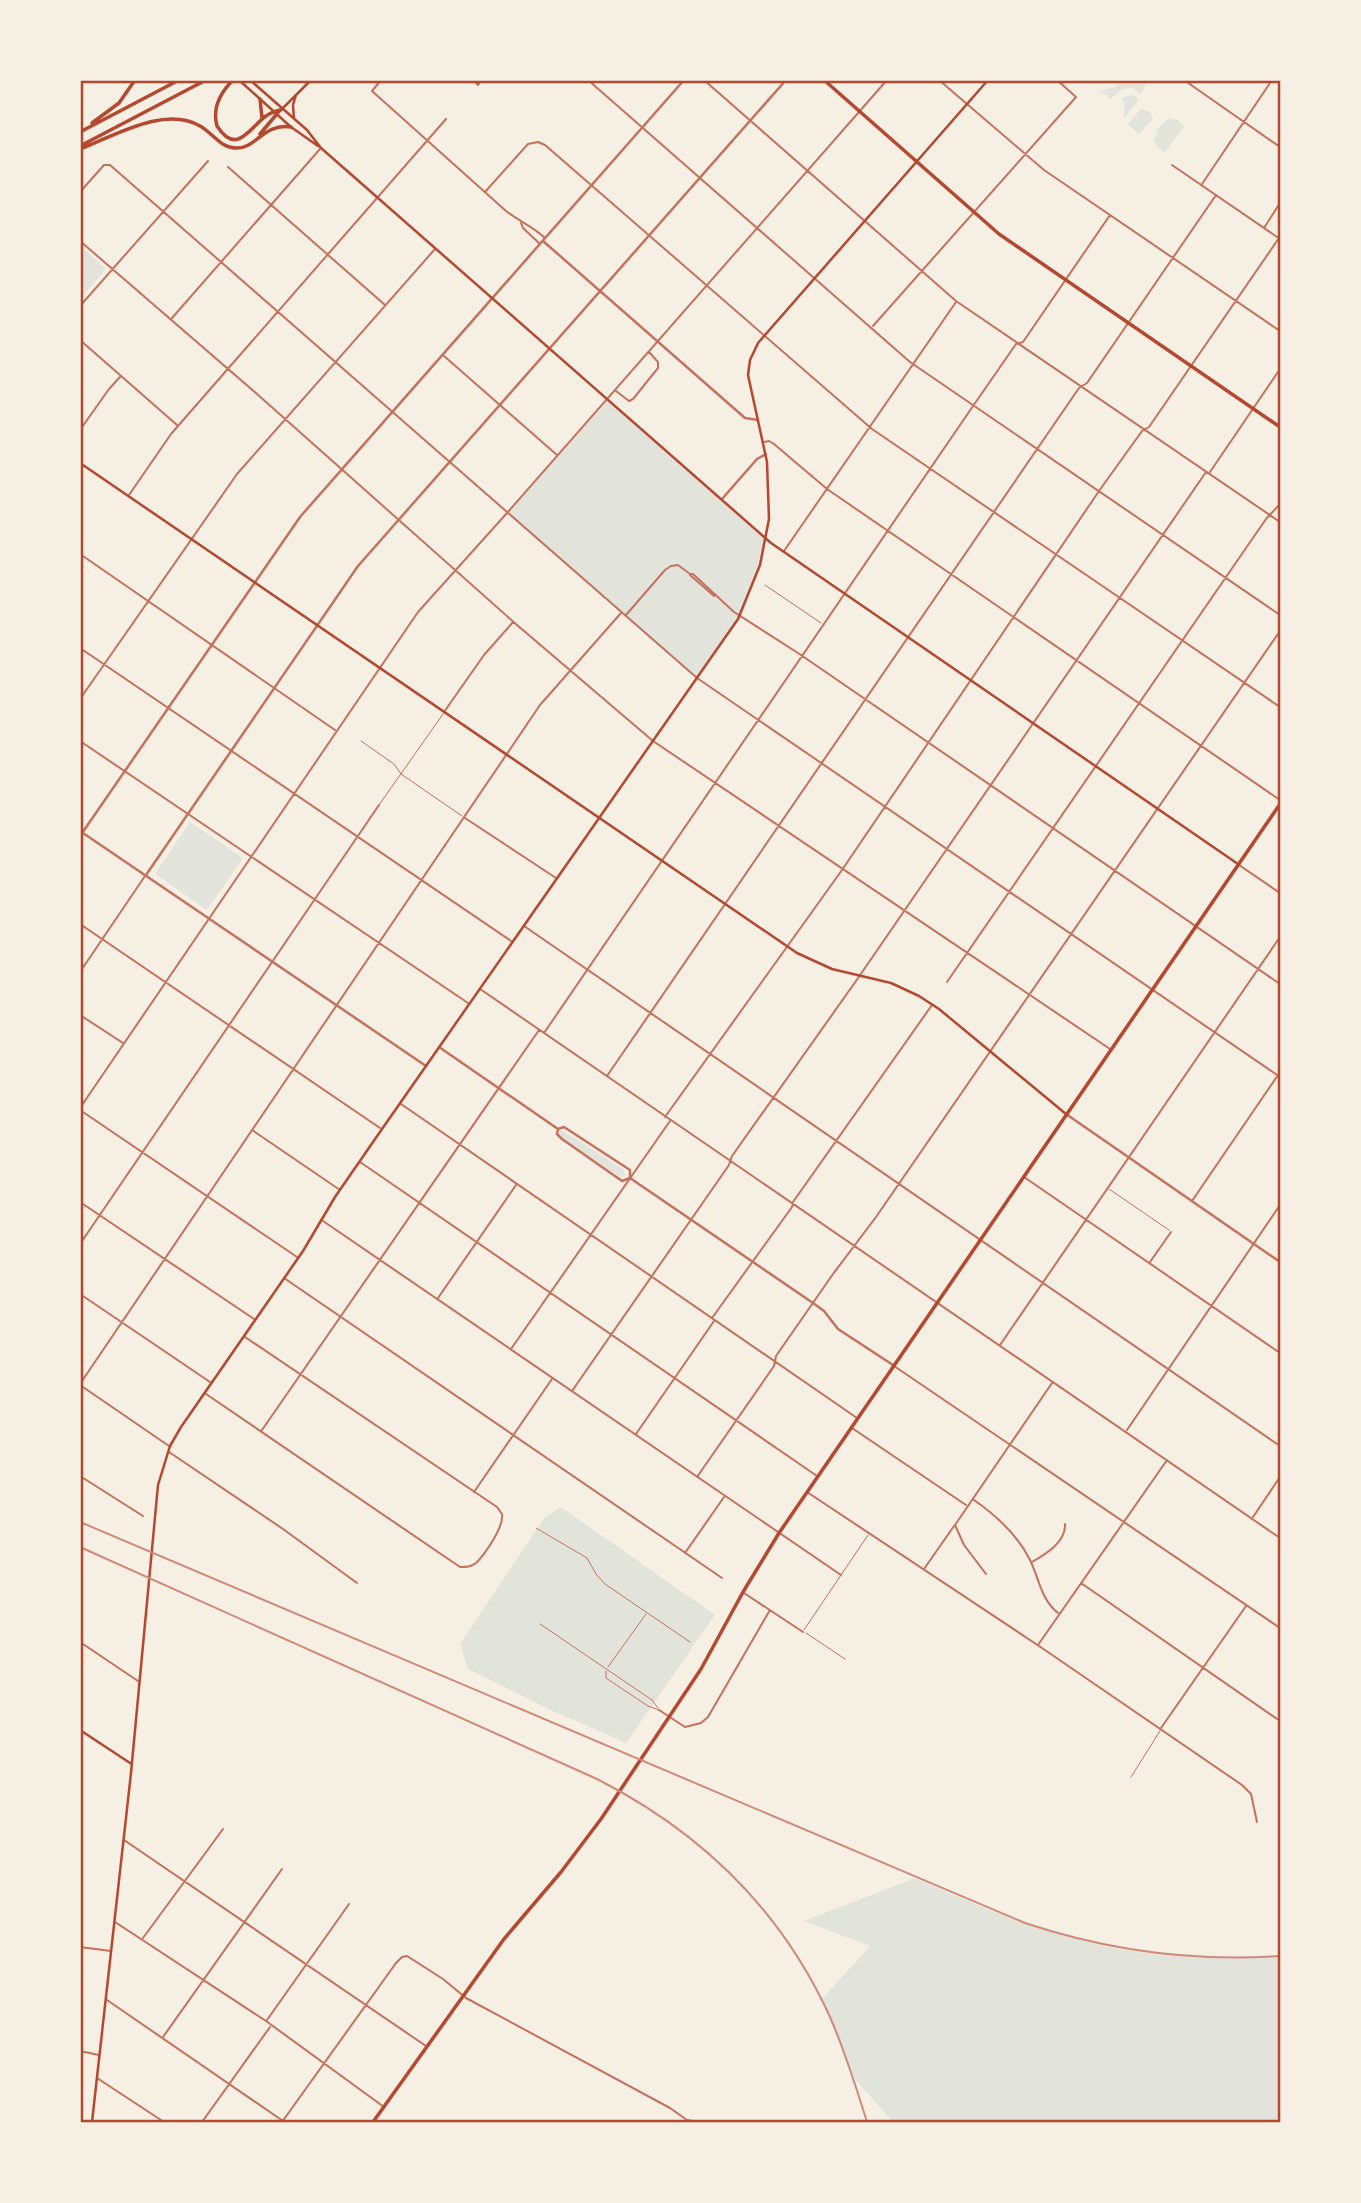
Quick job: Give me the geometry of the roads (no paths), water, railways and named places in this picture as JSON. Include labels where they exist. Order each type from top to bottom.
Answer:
[{"type":"main road","points":[[82,131],[119,103],[135,80]]},
{"type":"main road","points":[[82,131],[179,80]]},
{"type":"main road","points":[[80,147],[206,80]]},
{"type":"main road","points":[[233,80],[216,105],[215,118],[218,129],[229,138],[240,139],[248,135],[261,120],[282,109],[311,80]]},
{"type":"main road","points":[[239,80],[291,127],[321,148],[766,539],[1238,864]]},
{"type":"main road","points":[[824,80],[999,234],[1280,427]]},
{"type":"main road","points":[[92,2123],[158,1485],[170,1446],[323,1221],[360,1161],[555,878],[698,678],[739,615],[755,580],[766,539],[770,495],[766,454],[749,382],[748,367],[753,351],[764,335],[988,80]]},
{"type":"main road","points":[[251,81],[307,130],[321,148]]},
{"type":"main road","points":[[294,119],[293,105],[296,94]]},
{"type":"main road","points":[[260,99],[263,113],[261,120]]},
{"type":"main road","points":[[256,138],[275,113]]},
{"type":"main road","points":[[80,147],[165,120],[196,124],[222,144],[234,148],[246,146],[273,128],[291,127]]},
{"type":"main road","points":[[80,463],[808,959],[832,970],[899,986],[933,1004],[1066,1114]]},
{"type":"main road","points":[[373,2123],[504,1939],[601,1819],[682,1700],[779,1533],[1280,802]]},
{"type":"main road","points":[[80,1730],[131,1764]]},
{"type":"street","points":[[381,80],[372,91],[485,192],[521,222],[530,225],[543,241]]},
{"type":"street","points":[[473,80],[478,85],[482,80]]},
{"type":"street","points":[[588,80],[913,363],[1280,615]]},
{"type":"street","points":[[426,1066],[81,833],[300,517],[684,80]]},
{"type":"street","points":[[704,80],[956,301],[1280,522]]},
{"type":"street","points":[[80,972],[358,566],[786,80]]},
{"type":"street","points":[[298,1257],[80,1109],[295,794],[335,730],[418,612],[887,80]]},
{"type":"street","points":[[939,80],[1025,154],[1280,331]]},
{"type":"street","points":[[872,326],[1076,97],[1057,80]]},
{"type":"street","points":[[1201,184],[1272,80]]},
{"type":"street","points":[[1185,81],[1280,148]]},
{"type":"street","points":[[129,496],[177,426],[379,199],[446,119]]},
{"type":"street","points":[[485,192],[526,146],[538,142],[548,147],[870,427],[1280,707]]},
{"type":"street","points":[[170,320],[321,148]]},
{"type":"street","points":[[80,306],[208,161]]},
{"type":"street","points":[[80,192],[104,166],[110,165],[698,678],[1280,1075],[1192,1201]]},
{"type":"street","points":[[665,1116],[842,870],[1099,491],[1144,429],[1149,427],[1280,239],[1172,165]]},
{"type":"street","points":[[228,167],[385,306]]},
{"type":"street","points":[[607,1076],[993,511],[1082,386],[1087,383],[1216,195]]},
{"type":"street","points":[[1264,228],[1280,203]]},
{"type":"street","points":[[544,1033],[1016,344],[1023,342],[1110,215]]},
{"type":"street","points":[[521,222],[523,228],[543,241],[745,418],[758,420]]},
{"type":"street","points":[[80,241],[653,741],[1111,1050]]},
{"type":"street","points":[[80,699],[237,474],[435,249]]},
{"type":"street","points":[[783,552],[956,301]]},
{"type":"street","points":[[80,340],[177,426]]},
{"type":"street","points":[[615,391],[629,401],[633,399],[658,368],[658,362],[649,352]]},
{"type":"street","points":[[443,355],[557,456]]},
{"type":"street","points":[[572,1391],[1162,534],[1254,409],[1280,369]]},
{"type":"street","points":[[80,430],[108,389],[121,376]]},
{"type":"street","points":[[763,442],[774,444],[827,489],[1280,802]]},
{"type":"street","points":[[721,500],[757,459],[766,454]]},
{"type":"street","points":[[947,982],[1225,577],[1280,504]]},
{"type":"street","points":[[80,554],[335,730]]},
{"type":"street","points":[[625,616],[671,566],[678,565],[690,574],[690,578],[739,615],[803,656],[1280,984]]},
{"type":"street","points":[[170,1446],[80,1384],[540,705],[621,612]]},
{"type":"street","points":[[444,712],[484,655],[513,621]]},
{"type":"street","points":[[697,1477],[775,1362],[776,1356],[900,1184],[1280,631]]},
{"type":"street","points":[[80,648],[512,942]]},
{"type":"street","points":[[80,741],[469,1003]]},
{"type":"street","points":[[80,1244],[379,805]]},
{"type":"street","points":[[464,817],[555,878]]},
{"type":"street","points":[[1238,864],[1280,893]]},
{"type":"street","points":[[80,924],[382,1129]]},
{"type":"street","points":[[523,926],[1280,1446]]},
{"type":"street","points":[[1000,1345],[1280,937]]},
{"type":"street","points":[[480,989],[1280,1538]]},
{"type":"street","points":[[635,1435],[793,1202],[933,1004]]},
{"type":"street","points":[[80,1015],[124,1044]]},
{"type":"street","points":[[261,1431],[539,1030]]},
{"type":"street","points":[[439,1047],[558,1129]]},
{"type":"street","points":[[400,1104],[857,1418]]},
{"type":"street","points":[[1066,1114],[1280,1262]]},
{"type":"street","points":[[511,1349],[670,1120]]},
{"type":"street","points":[[558,1129],[564,1127],[630,1170],[630,1178]]},
{"type":"street","points":[[251,1129],[340,1191]]},
{"type":"street","points":[[558,1129],[558,1136],[622,1181],[630,1178]]},
{"type":"street","points":[[360,1161],[818,1476]]},
{"type":"street","points":[[1024,1177],[1280,1353]]},
{"type":"street","points":[[630,1178],[813,1303],[824,1311],[838,1329],[1280,1628]]},
{"type":"street","points":[[438,1299],[516,1184]]},
{"type":"street","points":[[80,1202],[256,1320]]},
{"type":"street","points":[[1126,1431],[1280,1206]]},
{"type":"street","points":[[323,1221],[841,1575]]},
{"type":"street","points":[[1149,1263],[1171,1231]]},
{"type":"street","points":[[284,1278],[722,1578]]},
{"type":"street","points":[[80,1294],[212,1383]]},
{"type":"street","points":[[205,1393],[456,1565],[464,1567],[477,1562],[500,1528],[502,1518],[497,1507],[244,1336]]},
{"type":"street","points":[[474,1492],[552,1378]]},
{"type":"street","points":[[924,1569],[1053,1382]]},
{"type":"street","points":[[851,1428],[968,1506]]},
{"type":"street","points":[[168,1451],[357,1583]]},
{"type":"street","points":[[1037,1646],[1168,1460]]},
{"type":"street","points":[[80,1476],[142,1516]]},
{"type":"street","points":[[1252,1518],[1280,1477]]},
{"type":"street","points":[[807,1492],[1161,1729],[1248,1791],[1256,1822]]},
{"type":"street","points":[[685,1553],[725,1496]]},
{"type":"street","points":[[973,1499],[1008,1528],[1031,1562],[1046,1600],[1060,1614]]},
{"type":"street","points":[[1031,1562],[1048,1552],[1060,1540],[1065,1524]]},
{"type":"street","points":[[955,1525],[964,1545],[986,1574]]},
{"type":"street","points":[[1081,1583],[1280,1721]]},
{"type":"street","points":[[743,1592],[803,1632]]},
{"type":"street","points":[[1161,1729],[1247,1606]]},
{"type":"street","points":[[659,1710],[685,1727],[701,1723],[708,1717],[770,1610]]},
{"type":"street","points":[[80,1642],[139,1682]]},
{"type":"street","points":[[143,1939],[223,1829]]},
{"type":"street","points":[[123,1839],[427,2047]]},
{"type":"street","points":[[163,2038],[282,1869]]},
{"type":"street","points":[[266,2021],[349,1904]]},
{"type":"street","points":[[114,1921],[266,2021],[384,2107]]},
{"type":"street","points":[[80,1947],[111,1951]]},
{"type":"street","points":[[106,1999],[283,2122],[396,1963],[404,1956],[410,1957],[464,1996],[670,2108],[688,2121],[698,2123]]},
{"type":"street","points":[[202,2123],[271,2026]]},
{"type":"street","points":[[80,2051],[99,2055]]},
{"type":"street","points":[[96,2078],[164,2123]]},
{"type":"lane","points":[[765,585],[824,625]]},
{"type":"lane","points":[[379,805],[444,712]]},
{"type":"lane","points":[[361,741],[394,764],[401,774],[464,817]]},
{"type":"lane","points":[[1107,1188],[1171,1231]]},
{"type":"lane","points":[[536,1528],[587,1558],[601,1580],[690,1642]]},
{"type":"lane","points":[[845,1659],[803,1632],[870,1533]]},
{"type":"lane","points":[[647,1612],[607,1669],[607,1678],[648,1706],[659,1710]]},
{"type":"lane","points":[[540,1624],[652,1700],[659,1710]]},
{"type":"lane","points":[[1130,1777],[1161,1729]]},
{"type":"railway","points":[[80,1522],[1025,1923],[1088,1941],[1151,1952],[1215,1957],[1280,1956]]},
{"type":"railway","points":[[80,1547],[597,1779],[670,1823],[734,1877],[788,1942],[830,2017],[867,2122]]}]
